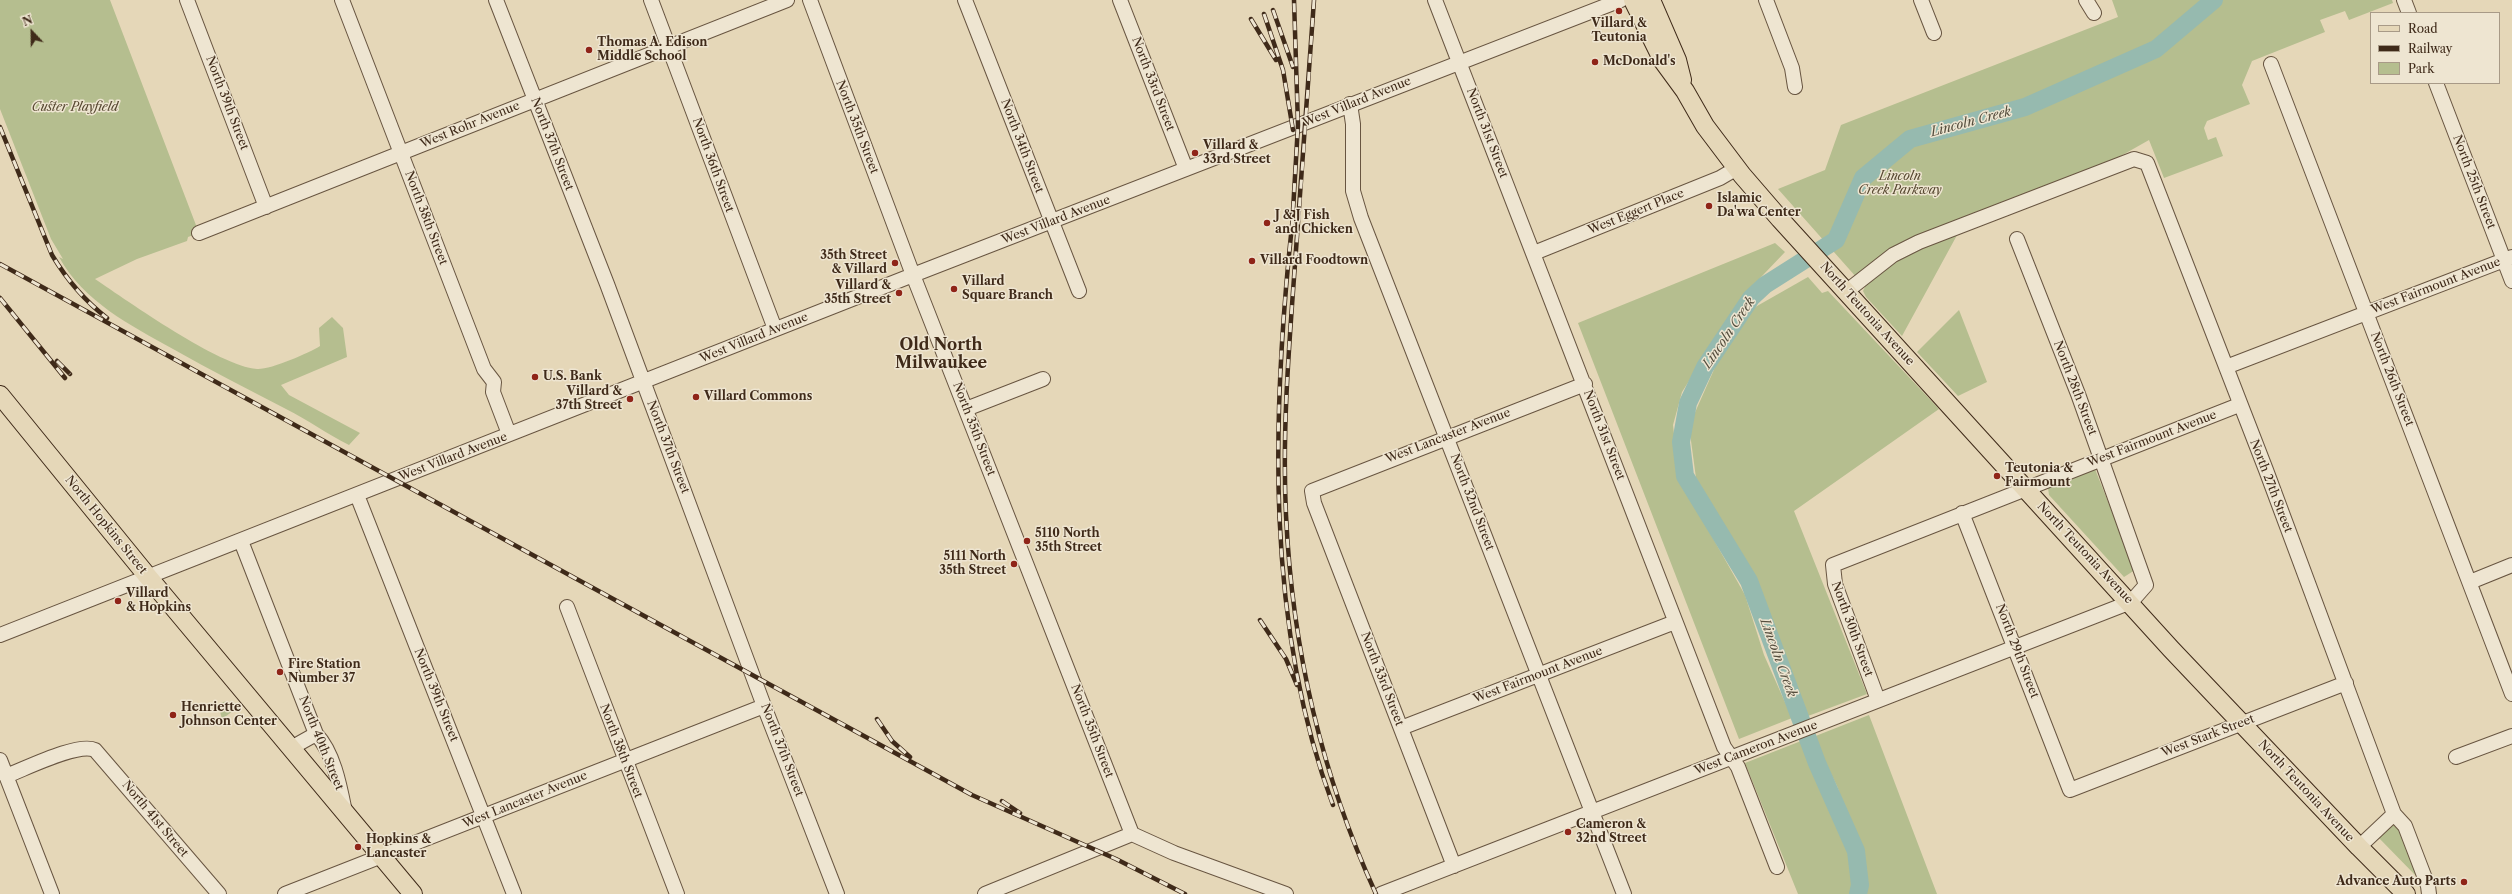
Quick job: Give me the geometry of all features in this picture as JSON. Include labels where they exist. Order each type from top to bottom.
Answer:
[{"type":"main road","name":"North Teutonia Avenue","points":[[1632,0],[1663,61],[1685,91],[1705,126],[1737,168],[1780,219],[2131,602],[2171,649],[2359,847],[2406,894]]},
{"type":"main road","name":"North Teutonia Avenue","points":[[1651,0],[1677,60],[1685,91]]},
{"type":"main road","name":"North Hopkins Street","points":[[0,395],[149,578],[413,894]]},
{"type":"street","name":"North 39th Street","points":[[188,0],[266,207]]},
{"type":"street","name":"North 38th Street","points":[[342,0],[484,368],[494,382],[493,392],[510,434]]},
{"type":"street","name":"North 37th Street","points":[[496,0],[643,382],[764,706],[837,894]]},
{"type":"street","name":"North 36th Street","points":[[651,0],[775,329]]},
{"type":"street","name":"West Rohr Avenue","points":[[199,233],[787,0]]},
{"type":"street","name":"North 35th Street","points":[[810,0],[913,275],[1132,834]]},
{"type":"street","name":"North 34th Street","points":[[966,0],[1079,291]]},
{"type":"street","name":"North 33rd Street","points":[[1120,0],[1186,169]]},
{"type":"street","name":"North 31st Street","points":[[1435,0],[1585,384],[1724,747],[1738,767],[1778,867]]},
{"type":"street","name":"West Villard Avenue","points":[[0,635],[149,578],[775,329],[1052,222],[1350,104],[1621,0]]},
{"type":"street","points":[[1766,0],[1792,68],[1795,87]]},
{"type":"street","points":[[1921,0],[1934,33]]},
{"type":"street","points":[[2086,0],[2094,13]]},
{"type":"street","points":[[2404,0],[2409,12]]},
{"type":"street","name":"North 26th Street","points":[[2271,64],[2512,694]]},
{"type":"street","name":"North 25th Street","points":[[2436,84],[2508,258],[2512,281]]},
{"type":"street","name":"North 32nd Street","points":[[1350,104],[1353,124],[1353,191],[1361,218],[1624,894]]},
{"type":"street","name":"North 27th Street","points":[[1844,288],[1893,255],[1918,242],[2134,159],[2144,161],[2152,172],[2239,405],[2266,470],[2394,814],[2405,826],[2428,886],[2429,894]]},
{"type":"street","name":"West Eggert Place","points":[[1534,253],[1720,178],[1737,168]]},
{"type":"street","name":"North 28th Street","points":[[2017,239],[2102,458],[2146,585],[2131,602]]},
{"type":"street","name":"West Fairmount Avenue","points":[[2226,367],[2508,258]]},
{"type":"street","points":[[966,409],[1043,379]]},
{"type":"street","name":"West Lancaster Avenue","points":[[1312,491],[1447,436],[1585,384]]},
{"type":"street","name":"West Fairmount Avenue","points":[[1840,560],[2239,405]]},
{"type":"street","name":"North 33rd Street","points":[[1312,491],[1314,503],[1454,866]]},
{"type":"street","name":"North 39th Street","points":[[357,495],[514,894]]},
{"type":"street","name":"North 29th Street","points":[[1962,513],[2016,647],[2070,790]]},
{"type":"street","name":"North 40th Street","points":[[241,541],[316,734],[322,741],[339,783],[345,812]]},
{"type":"street","name":"North 30th Street","points":[[1840,560],[1833,565],[1835,584],[1878,700]]},
{"type":"street","points":[[2470,582],[2512,565]]},
{"type":"street","name":"West Cameron Avenue","points":[[1381,894],[2131,602]]},
{"type":"street","name":"North 38th Street","points":[[568,607],[624,759],[677,894]]},
{"type":"street","name":"West Fairmount Avenue","points":[[1401,728],[1675,622]]},
{"type":"street","name":"West Stark Street","points":[[2070,790],[2346,683]]},
{"type":"street","name":"West Lancaster Avenue","points":[[286,894],[624,759],[764,706]]},
{"type":"street","points":[[291,748],[316,734]]},
{"type":"street","points":[[2456,758],[2512,736]]},
{"type":"street","name":"North 41st Street","points":[[6,776],[72,750],[89,747],[101,755],[219,894]]},
{"type":"street","points":[[0,760],[52,894]]},
{"type":"street","points":[[2359,847],[2394,814]]},
{"type":"street","points":[[993,893],[1132,834],[1174,853],[1286,894]]},
{"type":"green space","name":"Custer Playfield","points":[[0,0],[110,0],[199,233],[188,237],[187,241],[137,259],[95,279],[174,332],[220,357],[257,369],[263,369],[280,364],[299,357],[320,346],[319,328],[332,317],[343,328],[347,357],[281,385],[289,395],[360,433],[349,445],[294,413],[141,331],[109,311],[95,300],[69,273],[59,257],[63,259],[51,239],[0,109]]},
{"type":"green space","name":"Lincoln Creek Parkway","points":[[2112,0],[2392,0],[2393,3],[2349,20],[2345,11],[2320,20],[2325,32],[2252,61],[2242,85],[2250,104],[2207,121],[2204,128],[2208,140],[2216,137],[2223,156],[2164,178],[2149,140],[2119,157],[1968,215],[1902,336],[1866,297],[1863,291],[1865,287],[1778,189],[1825,170],[1841,125],[2118,17]]},
{"type":"green space","points":[[1775,243],[1785,252],[1743,296],[1682,392],[1673,425],[1679,478],[1745,595],[1764,655],[1792,718],[1739,739],[1578,323]]},
{"type":"green space","points":[[1808,277],[1822,293],[1828,291],[1939,409],[1794,511],[1867,694],[1808,716],[1752,573],[1696,478],[1689,426],[1720,356],[1750,310]]},
{"type":"green space","points":[[1959,310],[1987,382],[1958,396],[1917,352]]},
{"type":"green space","points":[[2095,469],[2135,570],[2124,577],[2049,495],[2048,488],[2052,483]]},
{"type":"green space","points":[[228,701],[233,711],[222,719],[218,704]]},
{"type":"green space","points":[[1869,715],[1937,894],[1866,894],[1866,865],[1837,786],[1813,737]]},
{"type":"green space","points":[[1801,741],[1848,851],[1854,894],[1798,894],[1745,763]]},
{"type":"green space","points":[[2395,824],[2398,825],[2419,879],[2378,837]]},
{"type":"waterway","name":"Lincoln Creek","points":[[1858,894],[1860,885],[1856,851],[1817,763],[1749,581],[1685,476],[1681,442],[1688,403],[1705,367],[1751,298],[1765,285],[1836,240],[1863,178],[1910,139],[2025,107],[2156,49],[2214,0]]},
{"type":"railway","points":[[1292,228],[1298,125],[1294,0]]},
{"type":"railway","points":[[1314,0],[1290,326],[1287,389],[1285,484],[1289,564],[1303,661],[1325,756],[1340,803],[1376,894]]},
{"type":"railway","points":[[1273,10],[1293,67]]},
{"type":"railway","points":[[1264,14],[1283,70],[1293,130]]},
{"type":"railway","points":[[1251,19],[1276,60]]},
{"type":"railway","points":[[0,127],[52,255],[77,290],[107,318]]},
{"type":"railway","points":[[1292,225],[1280,370],[1278,444],[1280,518],[1285,592],[1295,665],[1311,736],[1333,805]]},
{"type":"railway","points":[[0,264],[972,795],[1116,859],[1185,894]]},
{"type":"railway","points":[[0,298],[65,378]]},
{"type":"railway","points":[[57,361],[70,374]]},
{"type":"railway","points":[[1260,620],[1286,659],[1297,685]]},
{"type":"railway","points":[[877,719],[892,741],[910,757]]},
{"type":"railway","points":[[1002,801],[1020,813]]},
{"type":"place","name":"Villard & Teutonia","points":[[1619,11]]},
{"type":"place","name":"Thomas A. Edison Middle School","points":[[589,50]]},
{"type":"place","name":"McDonald's","points":[[1595,62]]},
{"type":"place","name":"Villard & 33rd Street","points":[[1195,153]]},
{"type":"place","name":"Islamic Da'wa Center","points":[[1709,206]]},
{"type":"place","name":"J & J Fish and Chicken","points":[[1267,223]]},
{"type":"place","name":"Villard Foodtown","points":[[1252,261]]},
{"type":"place","name":"35th Street & Villard","points":[[895,263]]},
{"type":"place","name":"Villard Square Branch","points":[[954,289]]},
{"type":"place","name":"Villard & 35th Street","points":[[899,293]]},
{"type":"place","name":"U.S. Bank","points":[[535,377]]},
{"type":"place","name":"Villard Commons","points":[[696,397]]},
{"type":"place","name":"Villard & 37th Street","points":[[630,399]]},
{"type":"place","name":"Teutonia & Fairmount","points":[[1997,476]]},
{"type":"place","name":"5110 North 35th Street","points":[[1027,541]]},
{"type":"place","name":"5111 North 35th Street","points":[[1014,564]]},
{"type":"place","name":"Villard & Hopkins","points":[[118,601]]},
{"type":"place","name":"Fire Station Number 37","points":[[280,672]]},
{"type":"place","name":"Henriette Johnson Center","points":[[173,715]]},
{"type":"place","name":"Cameron & 32nd Street","points":[[1568,832]]},
{"type":"place","name":"Hopkins & Lancaster","points":[[358,847]]},
{"type":"place","name":"Advance Auto Parts","points":[[2464,882]]},
{"type":"district","name":"Old North Milwaukee","points":[[941,354]]}]
